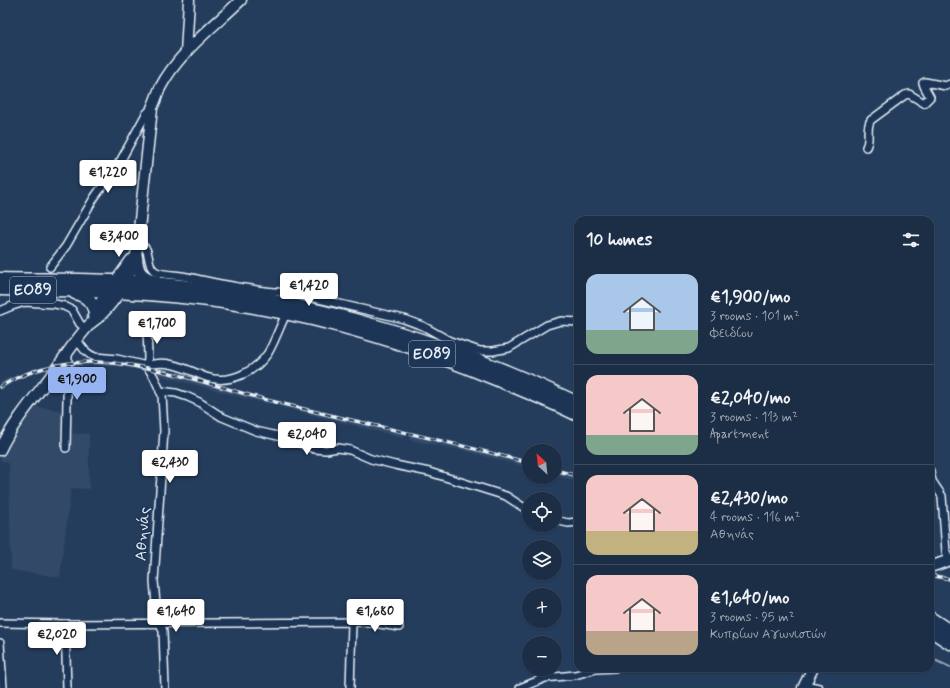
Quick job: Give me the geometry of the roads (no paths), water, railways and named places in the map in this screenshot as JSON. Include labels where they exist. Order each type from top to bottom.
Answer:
[{"type":"highway","points":[[136,257],[138,270],[144,277],[163,284]]},
{"type":"highway","name":"ΕΟ89","points":[[0,279],[117,287],[160,295],[200,299],[286,314],[360,332],[431,353],[574,413]]},
{"type":"highway","name":"ΕΟ89","points":[[0,289],[66,290],[163,284],[231,293],[281,302],[386,328],[435,343],[574,401]]},
{"type":"highway","points":[[66,290],[84,296],[92,304],[90,321]]},
{"type":"highway","points":[[934,621],[950,631]]},
{"type":"highway","points":[[934,633],[950,643]]},
{"type":"main road","points":[[186,53],[189,0]]},
{"type":"main road","points":[[117,287],[132,270],[136,257],[152,108],[160,88],[168,75],[186,53],[241,0]]},
{"type":"main road","points":[[0,450],[6,437],[17,421],[90,321],[100,316],[117,287],[138,245]]},
{"type":"main road","points":[[934,566],[949,560]]},
{"type":"main road","points":[[804,686],[811,672]]},
{"type":"street","points":[[866,147],[869,143],[868,129],[871,120],[906,95],[909,94],[924,103],[928,101],[930,97],[923,83],[926,82],[946,86],[950,84]]},
{"type":"street","points":[[50,267],[66,246],[100,188],[121,160],[146,114],[152,108]]},
{"type":"street","points":[[138,245],[142,245],[146,248],[151,267],[154,271],[160,273],[275,292],[293,293],[404,319],[423,326],[454,343],[480,351],[493,351],[509,348],[537,331],[554,323],[574,322]]},
{"type":"street","points":[[0,311],[25,302],[44,303],[64,306],[72,310],[80,324],[90,321]]},
{"type":"street","points":[[77,340],[84,351],[95,357],[147,366],[156,363],[177,366],[206,377],[240,377],[252,369],[268,353],[286,314]]},
{"type":"street","points":[[147,323],[147,366]]},
{"type":"street","points":[[66,448],[68,353]]},
{"type":"street","name":"Αθηνάς","points":[[147,366],[160,391],[163,404],[164,431],[154,581],[157,615],[162,624],[163,631],[165,688]]},
{"type":"street","points":[[160,391],[194,399],[222,417],[256,431],[291,439],[314,449],[326,450],[338,448],[350,450],[371,459],[429,472],[506,496],[522,506]]},
{"type":"street","points":[[934,484],[942,496],[946,552],[949,560]]},
{"type":"street","points":[[562,522],[574,522]]},
{"type":"street","points":[[0,623],[162,624],[367,622],[399,627]]},
{"type":"street","points":[[350,688],[352,623]]},
{"type":"street","points":[[66,624],[67,688]]},
{"type":"street","points":[[0,643],[3,688]]},
{"type":"street","points":[[520,688],[546,678],[583,672]]},
{"type":"street","points":[[804,686],[819,688]]},
{"type":"waterway","points":[[934,660],[950,667]]},
{"type":"railway","points":[[0,387],[23,375],[47,367],[72,363],[98,362],[143,367],[275,402],[522,461]]},
{"type":"railway","points":[[562,472],[574,475]]},
{"type":"railway","points":[[934,576],[950,579]]}]
